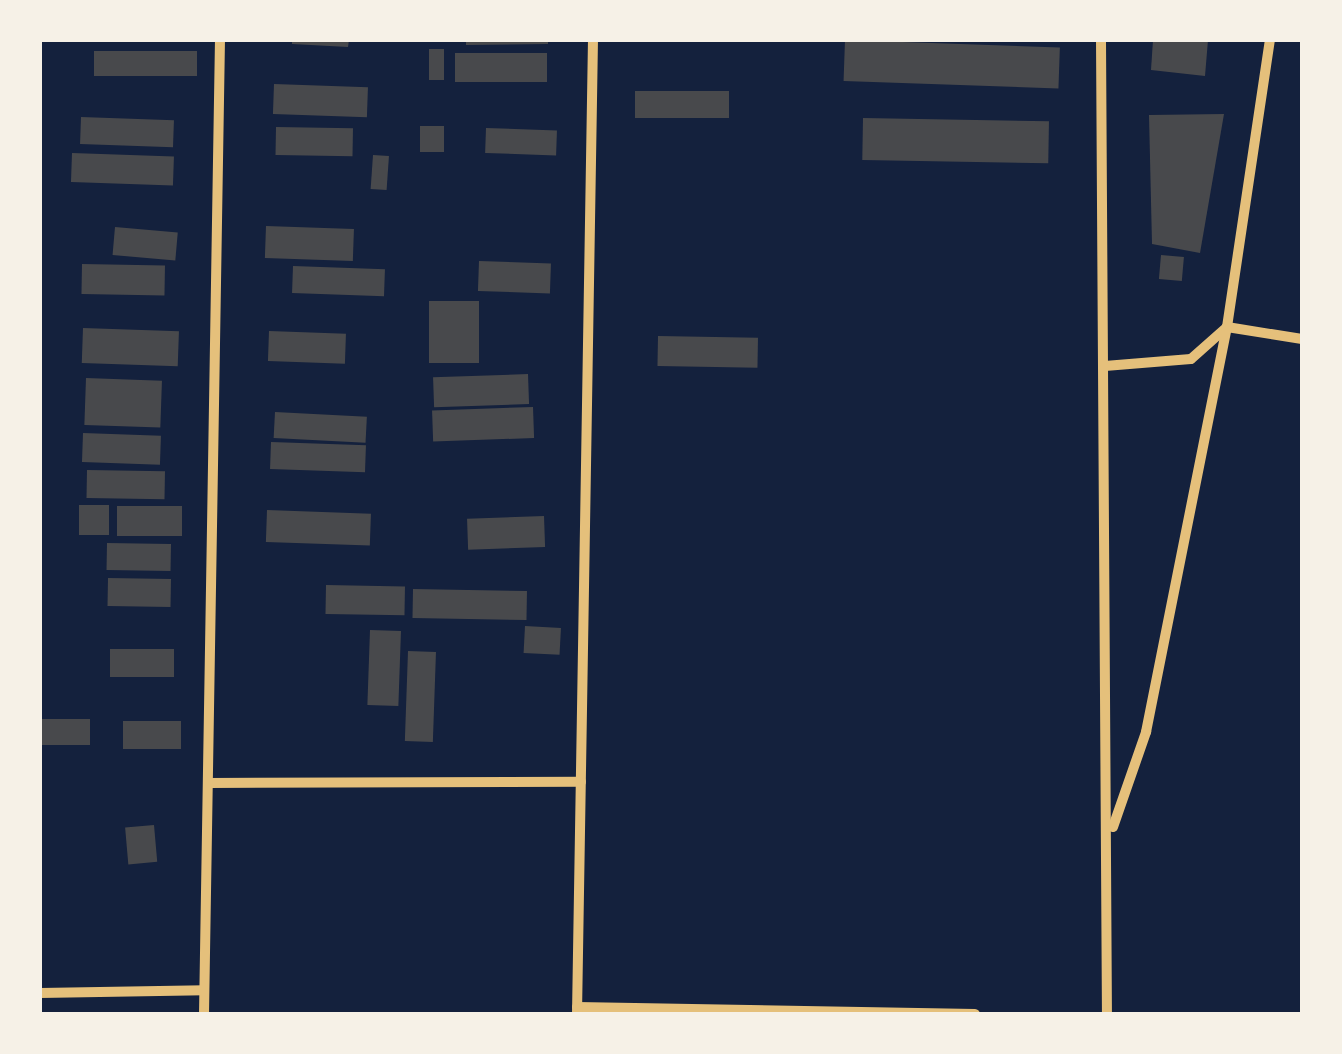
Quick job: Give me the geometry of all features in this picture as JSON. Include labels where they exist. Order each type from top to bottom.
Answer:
[{"type":"street","points":[[204,1014],[220,40]]},
{"type":"street","points":[[593,40],[577,1011],[975,1014]]},
{"type":"street","points":[[1101,40],[1108,1014]]},
{"type":"street","points":[[1109,838],[1146,732],[1226,327],[1270,40]]},
{"type":"street","points":[[1105,366],[1191,359],[1226,327]]},
{"type":"street","points":[[1226,327],[1302,340]]},
{"type":"street","points":[[208,783],[581,782]]},
{"type":"street","points":[[40,993],[204,990]]},
{"type":"building","points":[[292,40],[349,40],[348,47],[292,44]]},
{"type":"building","points":[[466,40],[548,40],[548,44],[466,45]]},
{"type":"building","points":[[845,40],[1060,48],[1058,88],[844,81]]},
{"type":"building","points":[[1153,40],[1208,40],[1205,76],[1151,70]]},
{"type":"building","points":[[429,49],[444,49],[444,80],[429,80]]},
{"type":"building","points":[[94,51],[197,51],[197,76],[94,76]]},
{"type":"building","points":[[455,53],[547,53],[547,82],[455,82]]},
{"type":"building","points":[[274,84],[368,87],[367,117],[273,114]]},
{"type":"building","points":[[635,91],[729,91],[729,118],[635,118]]},
{"type":"building","points":[[1224,114],[1200,253],[1152,244],[1149,115]]},
{"type":"building","points":[[81,117],[174,120],[173,147],[80,144]]},
{"type":"building","points":[[863,118],[1049,121],[1048,163],[862,160]]},
{"type":"building","points":[[420,126],[444,126],[444,152],[420,152]]},
{"type":"building","points":[[276,127],[353,128],[352,156],[276,155]]},
{"type":"building","points":[[486,128],[557,130],[556,155],[485,153]]},
{"type":"building","points":[[72,153],[174,157],[173,186],[71,182]]},
{"type":"building","points":[[373,155],[389,156],[387,190],[371,189]]},
{"type":"building","points":[[266,226],[354,229],[353,261],[265,258]]},
{"type":"building","points":[[115,227],[178,232],[175,260],[113,255]]},
{"type":"building","points":[[1161,255],[1184,257],[1182,281],[1159,279]]},
{"type":"building","points":[[479,261],[551,264],[550,293],[478,291]]},
{"type":"building","points":[[82,264],[165,265],[164,295],[81,294]]},
{"type":"building","points":[[293,266],[385,269],[384,296],[292,293]]},
{"type":"building","points":[[429,301],[479,301],[479,363],[429,363]]},
{"type":"building","points":[[83,328],[179,331],[178,366],[82,363]]},
{"type":"building","points":[[269,331],[346,334],[345,364],[268,361]]},
{"type":"building","points":[[658,336],[758,338],[757,368],[657,366]]},
{"type":"building","points":[[528,374],[529,404],[434,407],[433,377]]},
{"type":"building","points":[[86,378],[162,381],[160,428],[84,425]]},
{"type":"building","points":[[533,407],[534,438],[433,442],[432,411]]},
{"type":"building","points":[[275,412],[367,417],[366,443],[274,438]]},
{"type":"building","points":[[83,433],[161,436],[160,465],[82,462]]},
{"type":"building","points":[[271,442],[366,445],[365,472],[270,469]]},
{"type":"building","points":[[87,470],[165,471],[164,499],[87,498]]},
{"type":"building","points":[[79,505],[109,505],[109,535],[79,535]]},
{"type":"building","points":[[117,506],[182,506],[182,536],[117,536]]},
{"type":"building","points":[[267,510],[371,514],[370,546],[266,542]]},
{"type":"building","points":[[544,516],[545,547],[468,550],[467,519]]},
{"type":"building","points":[[107,543],[171,544],[171,571],[107,570]]},
{"type":"building","points":[[108,578],[171,579],[171,607],[108,606]]},
{"type":"building","points":[[326,585],[405,586],[404,615],[325,614]]},
{"type":"building","points":[[413,589],[527,591],[526,620],[412,618]]},
{"type":"building","points":[[525,626],[561,628],[560,655],[524,653]]},
{"type":"building","points":[[370,630],[401,631],[398,706],[367,705]]},
{"type":"building","points":[[110,649],[174,649],[174,677],[110,677]]},
{"type":"building","points":[[408,651],[436,652],[433,742],[405,741]]},
{"type":"building","points":[[42,719],[90,719],[90,745],[42,745]]},
{"type":"building","points":[[123,721],[181,721],[181,749],[123,749]]},
{"type":"building","points":[[154,825],[157,862],[128,864],[125,828]]}]
